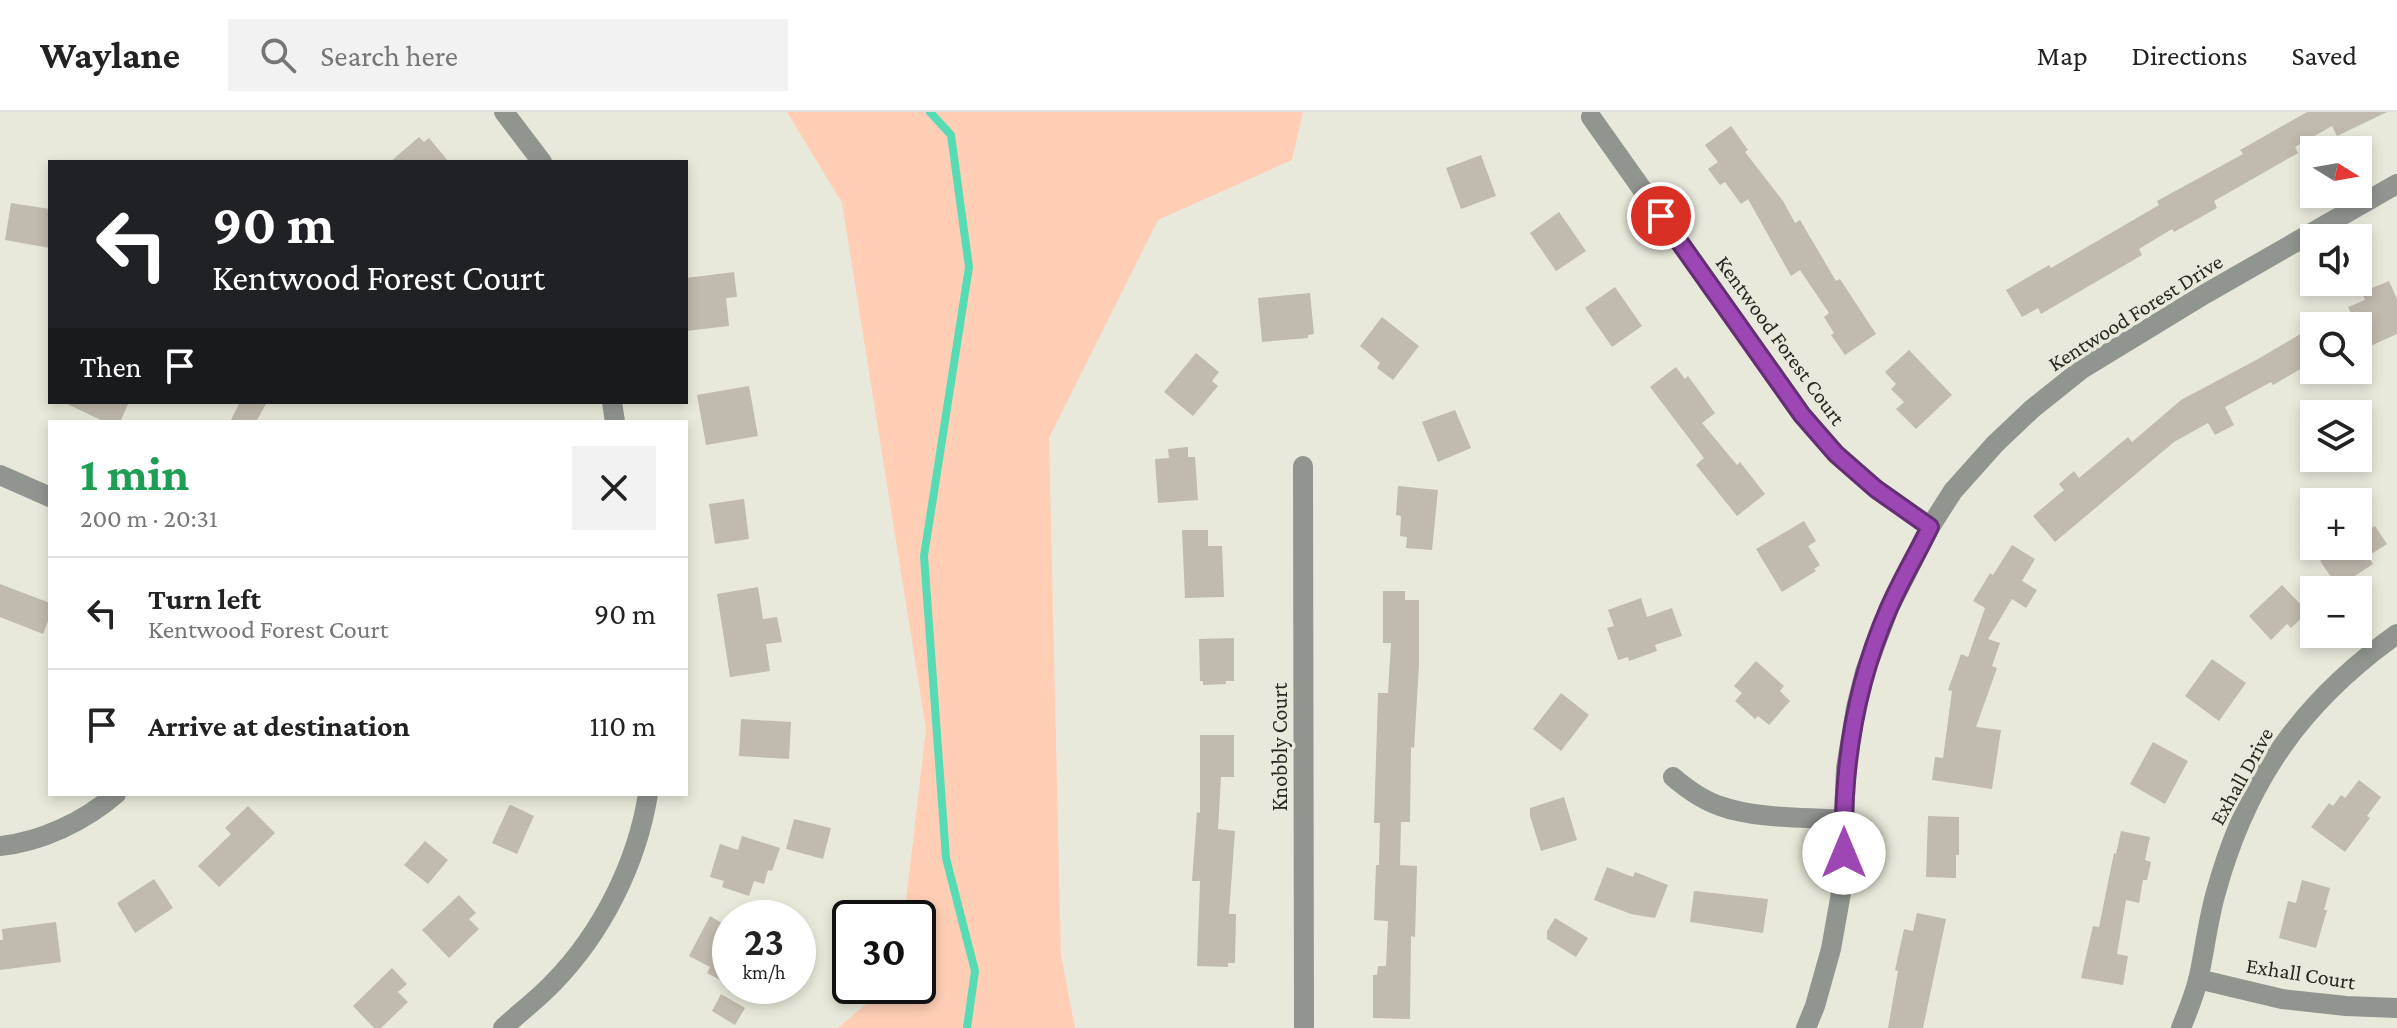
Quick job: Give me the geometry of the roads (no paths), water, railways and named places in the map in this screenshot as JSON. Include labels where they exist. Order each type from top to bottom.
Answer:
[{"type":"street","points":[[504,112],[541,160]]},
{"type":"street","name":"Kentwood Forest Court","points":[[1591,117],[1802,415],[1836,454],[1876,489],[1930,527]]},
{"type":"street","name":"Kentwood Forest Drive","points":[[1806,1028],[1834,935],[1841,893],[1846,768],[1865,672],[1889,608],[1930,527],[1953,491],[2032,409],[2082,369],[2397,184]]},
{"type":"street","name":"Knobbly Court","points":[[1303,466],[1304,1028]]},
{"type":"street","points":[[0,475],[48,496]]},
{"type":"street","name":"Exhall Drive","points":[[2181,1028],[2198,979],[2214,896],[2229,847],[2249,800],[2299,722],[2328,691],[2397,634]]},
{"type":"street","points":[[1673,777],[1694,794],[1733,810],[1843,820]]},
{"type":"street","points":[[0,846],[46,835],[75,822],[113,796]]},
{"type":"street","points":[[503,1028],[553,983],[585,945],[611,902],[631,857],[648,796]]},
{"type":"street","name":"Exhall Court","points":[[2198,979],[2282,999],[2397,1008]]},
{"type":"waterway","points":[[930,112],[951,135],[969,267],[924,556],[946,858],[975,971],[967,1028]]}]
